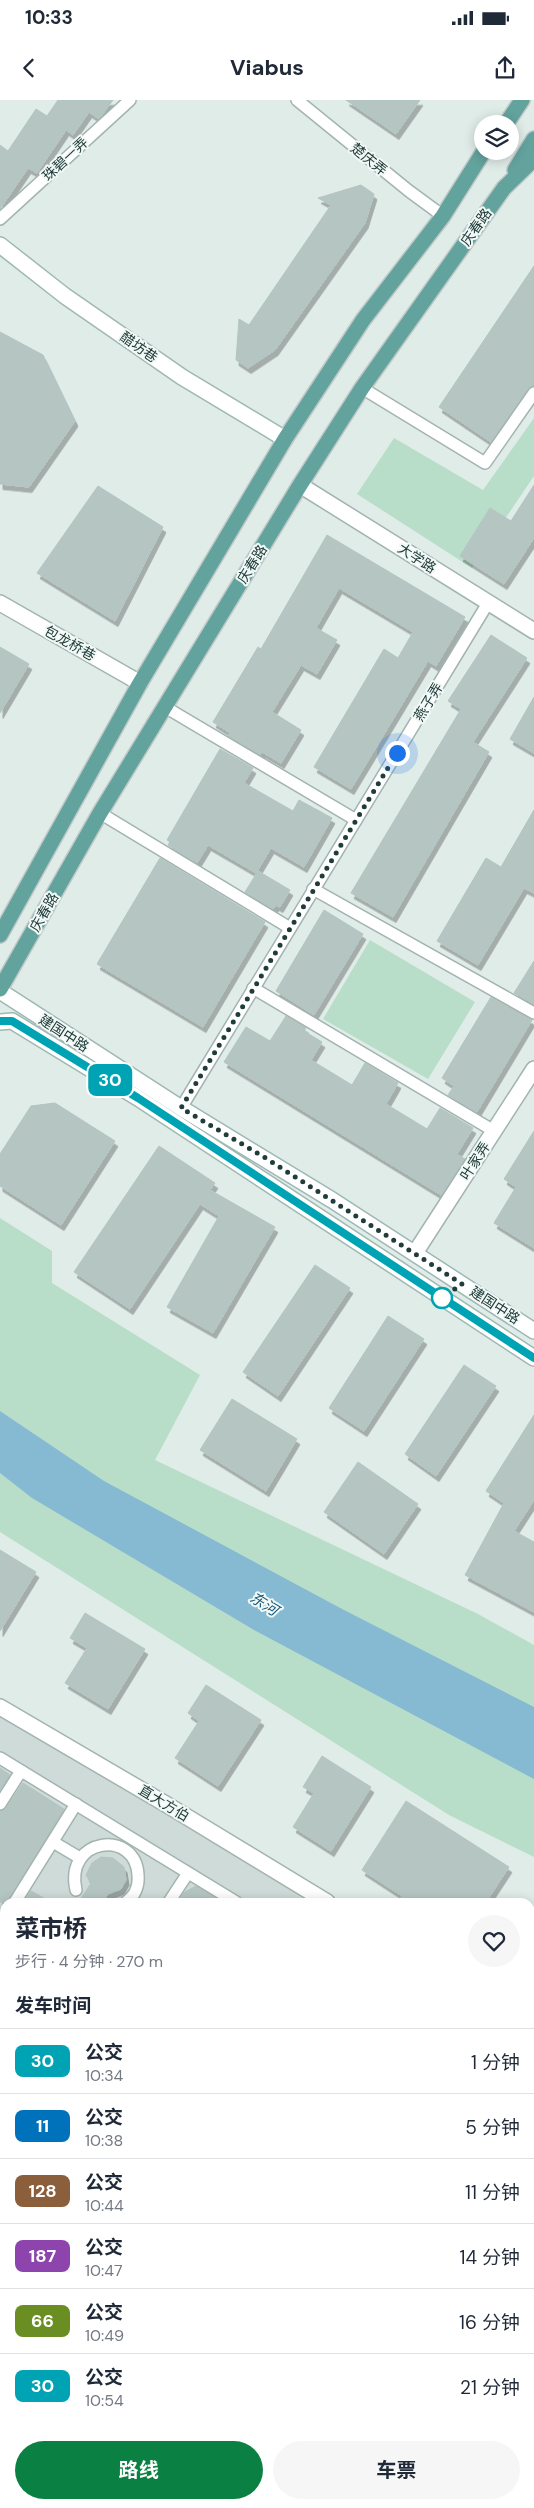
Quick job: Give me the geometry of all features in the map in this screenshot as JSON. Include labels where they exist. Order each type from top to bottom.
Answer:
[{"type":"main road","points":[[505,115],[514,100]]},
{"type":"main road","points":[[512,115],[522,100]]},
{"type":"main road","points":[[504,188],[534,138]]},
{"type":"main road","name":"庆春路","points":[[0,990],[100,813],[300,485],[362,388],[504,188],[534,159]]},
{"type":"main road","name":"庆春路","points":[[0,935],[140,683],[285,439],[363,320],[443,216],[480,160]]},
{"type":"street","name":"醋坊巷","points":[[0,245],[66,296],[182,377],[285,439]]},
{"type":"street","name":"大学路","points":[[300,485],[534,632]]},
{"type":"street","name":"包龙桥巷","points":[[0,603],[140,683]]},
{"type":"street","name":"建国中路","points":[[0,990],[181,1108],[264,1157],[534,1331]]},
{"type":"street","name":"建国中路","points":[[0,1022],[12,1021],[138,1098],[534,1358]]},
{"type":"street","name":"叶家弄","points":[[415,1253],[534,1069]]},
{"type":"street","name":"直大方伯","points":[[0,1707],[169,1806],[315,1898]]},
{"type":"lane","name":"珠碧一弄","points":[[0,219],[130,100]]},
{"type":"lane","name":"楚庆弄","points":[[297,100],[409,191],[443,216]]},
{"type":"lane","points":[[362,388],[485,464],[534,393]]},
{"type":"lane","name":"燕子弄","points":[[181,1108],[488,603]]},
{"type":"lane","points":[[165,706],[356,820]]},
{"type":"lane","points":[[100,813],[290,928]]},
{"type":"lane","points":[[314,889],[534,1013]]},
{"type":"lane","points":[[253,988],[494,1131]]},
{"type":"lane","points":[[0,1758],[229,1898]]},
{"type":"lane","points":[[0,1804],[20,1770]]},
{"type":"lane","points":[[18,1898],[76,1804]]},
{"type":"lane","points":[[119,1847],[126,1835]]},
{"type":"lane","points":[[53,1842],[80,1858]]},
{"type":"lane","points":[[76,1890],[73,1879],[75,1868],[80,1858],[97,1846],[119,1847],[134,1860],[138,1870],[136,1891],[130,1898]]},
{"type":"lane","points":[[172,1898],[188,1873]]},
{"type":"shaded area","points":[[0,1707],[320,1898],[0,1898]]},
{"type":"green space","points":[[534,418],[534,476],[472,568],[357,494],[394,438],[483,490]]},
{"type":"green space","points":[[370,940],[475,1002],[428,1079],[323,1019]]},
{"type":"green space","points":[[0,1218],[52,1251],[52,1283],[200,1375],[155,1460],[478,1614],[534,1645],[534,1857],[449,1815],[0,1532]]},
{"type":"water","name":"东河","points":[[0,1411],[104,1481],[344,1610],[534,1707],[534,1779],[254,1630],[32,1498],[0,1473]]},
{"type":"building","points":[[58,100],[113,100],[99,119],[89,112],[73,135],[66,130],[37,173],[28,168],[0,209],[0,145],[8,151],[36,109],[47,116]]},
{"type":"building","points":[[346,100],[420,100],[396,134]]},
{"type":"building","points":[[361,185],[374,194],[365,223],[275,350],[248,368],[236,360],[239,319],[249,325],[331,205],[318,198]]},
{"type":"building","points":[[534,266],[534,386],[528,389],[491,442],[439,407]]},
{"type":"building","points":[[0,332],[43,355],[75,421],[29,487],[0,484]]},
{"type":"building","points":[[534,485],[534,538],[504,584],[460,556],[490,508],[511,521]]},
{"type":"building","points":[[98,486],[163,527],[115,621],[37,573]]},
{"type":"building","points":[[327,535],[465,617],[436,666],[428,661],[351,789],[314,767],[384,649],[398,658],[413,632],[339,588],[316,628],[337,640],[317,674],[301,665],[272,712],[301,730],[281,763],[262,752],[260,755],[228,736],[230,733],[213,722],[258,647],[261,649]]},
{"type":"building","points":[[491,635],[527,658],[473,742],[489,752],[393,917],[351,893],[461,709],[448,701]]},
{"type":"building","points":[[0,647],[29,664],[0,713]]},
{"type":"building","points":[[534,697],[534,753],[510,739]]},
{"type":"building","points":[[220,749],[253,768],[244,783],[293,811],[299,800],[332,818],[304,867],[271,848],[256,873],[208,845],[197,863],[168,845],[170,842],[167,840]]},
{"type":"building","points":[[534,810],[534,893],[524,888],[478,965],[437,941],[486,858],[501,867]]},
{"type":"building","points":[[160,858],[265,922],[203,1027],[97,964]]},
{"type":"building","points":[[258,871],[290,890],[280,907],[276,905],[273,909],[245,892]]},
{"type":"building","points":[[324,910],[363,934],[314,1015],[276,991]]},
{"type":"building","points":[[534,961],[534,1004],[514,993]]},
{"type":"building","points":[[491,997],[532,1020],[477,1112],[448,1095],[454,1086],[442,1078]]},
{"type":"building","points":[[286,1016],[306,1028],[304,1031],[322,1042],[311,1060],[352,1085],[365,1063],[398,1083],[386,1104],[427,1129],[440,1108],[473,1128],[457,1154],[465,1159],[441,1195],[224,1062],[246,1027],[270,1041]]},
{"type":"building","points":[[55,1103],[115,1141],[61,1225],[0,1186],[0,1154],[31,1106]]},
{"type":"building","points":[[534,1131],[534,1248],[494,1223],[516,1187],[504,1179]]},
{"type":"building","points":[[159,1146],[215,1183],[210,1190],[275,1227],[213,1333],[167,1307],[219,1216],[200,1204],[130,1309],[74,1272]]},
{"type":"building","points":[[315,1265],[350,1288],[278,1396],[243,1372]]},
{"type":"building","points":[[388,1316],[424,1339],[364,1431],[329,1408]]},
{"type":"building","points":[[464,1365],[496,1386],[436,1476],[405,1454]]},
{"type":"building","points":[[232,1399],[297,1439],[266,1491],[200,1450]]},
{"type":"building","points":[[534,1415],[534,1500],[514,1531],[534,1542],[534,1612],[465,1575],[504,1503],[486,1491]]},
{"type":"building","points":[[358,1462],[418,1504],[384,1554],[324,1512]]},
{"type":"building","points":[[0,1550],[36,1572],[0,1631]]},
{"type":"building","points":[[85,1613],[145,1649],[108,1709],[65,1683],[87,1648],[70,1638]]},
{"type":"building","points":[[206,1685],[261,1720],[218,1786],[175,1758],[199,1721],[188,1713]]},
{"type":"building","points":[[322,1756],[371,1787],[331,1851],[293,1827],[314,1793],[303,1787]]},
{"type":"building","points":[[0,1768],[10,1775],[0,1790]]},
{"type":"building","points":[[23,1783],[64,1809],[10,1898],[0,1898],[0,1811],[6,1808]]},
{"type":"building","points":[[406,1801],[509,1867],[489,1898],[401,1898],[402,1896],[362,1870]]},
{"type":"building","points":[[101,1857],[113,1858],[124,1867],[126,1880],[121,1889],[108,1894],[106,1898],[82,1898],[91,1883],[86,1875],[92,1863]]},
{"type":"building","points":[[196,1886],[216,1898],[181,1898],[185,1892]]},
{"type":"building","points":[[31,1891],[44,1898],[27,1898]]},
{"type":"bus line","name":"30","points":[[0,1021],[12,1021],[138,1098],[534,1358]]},
{"type":"route","points":[[397,753],[206,1064],[181,1108],[264,1157],[462,1284],[442,1298]]}]
